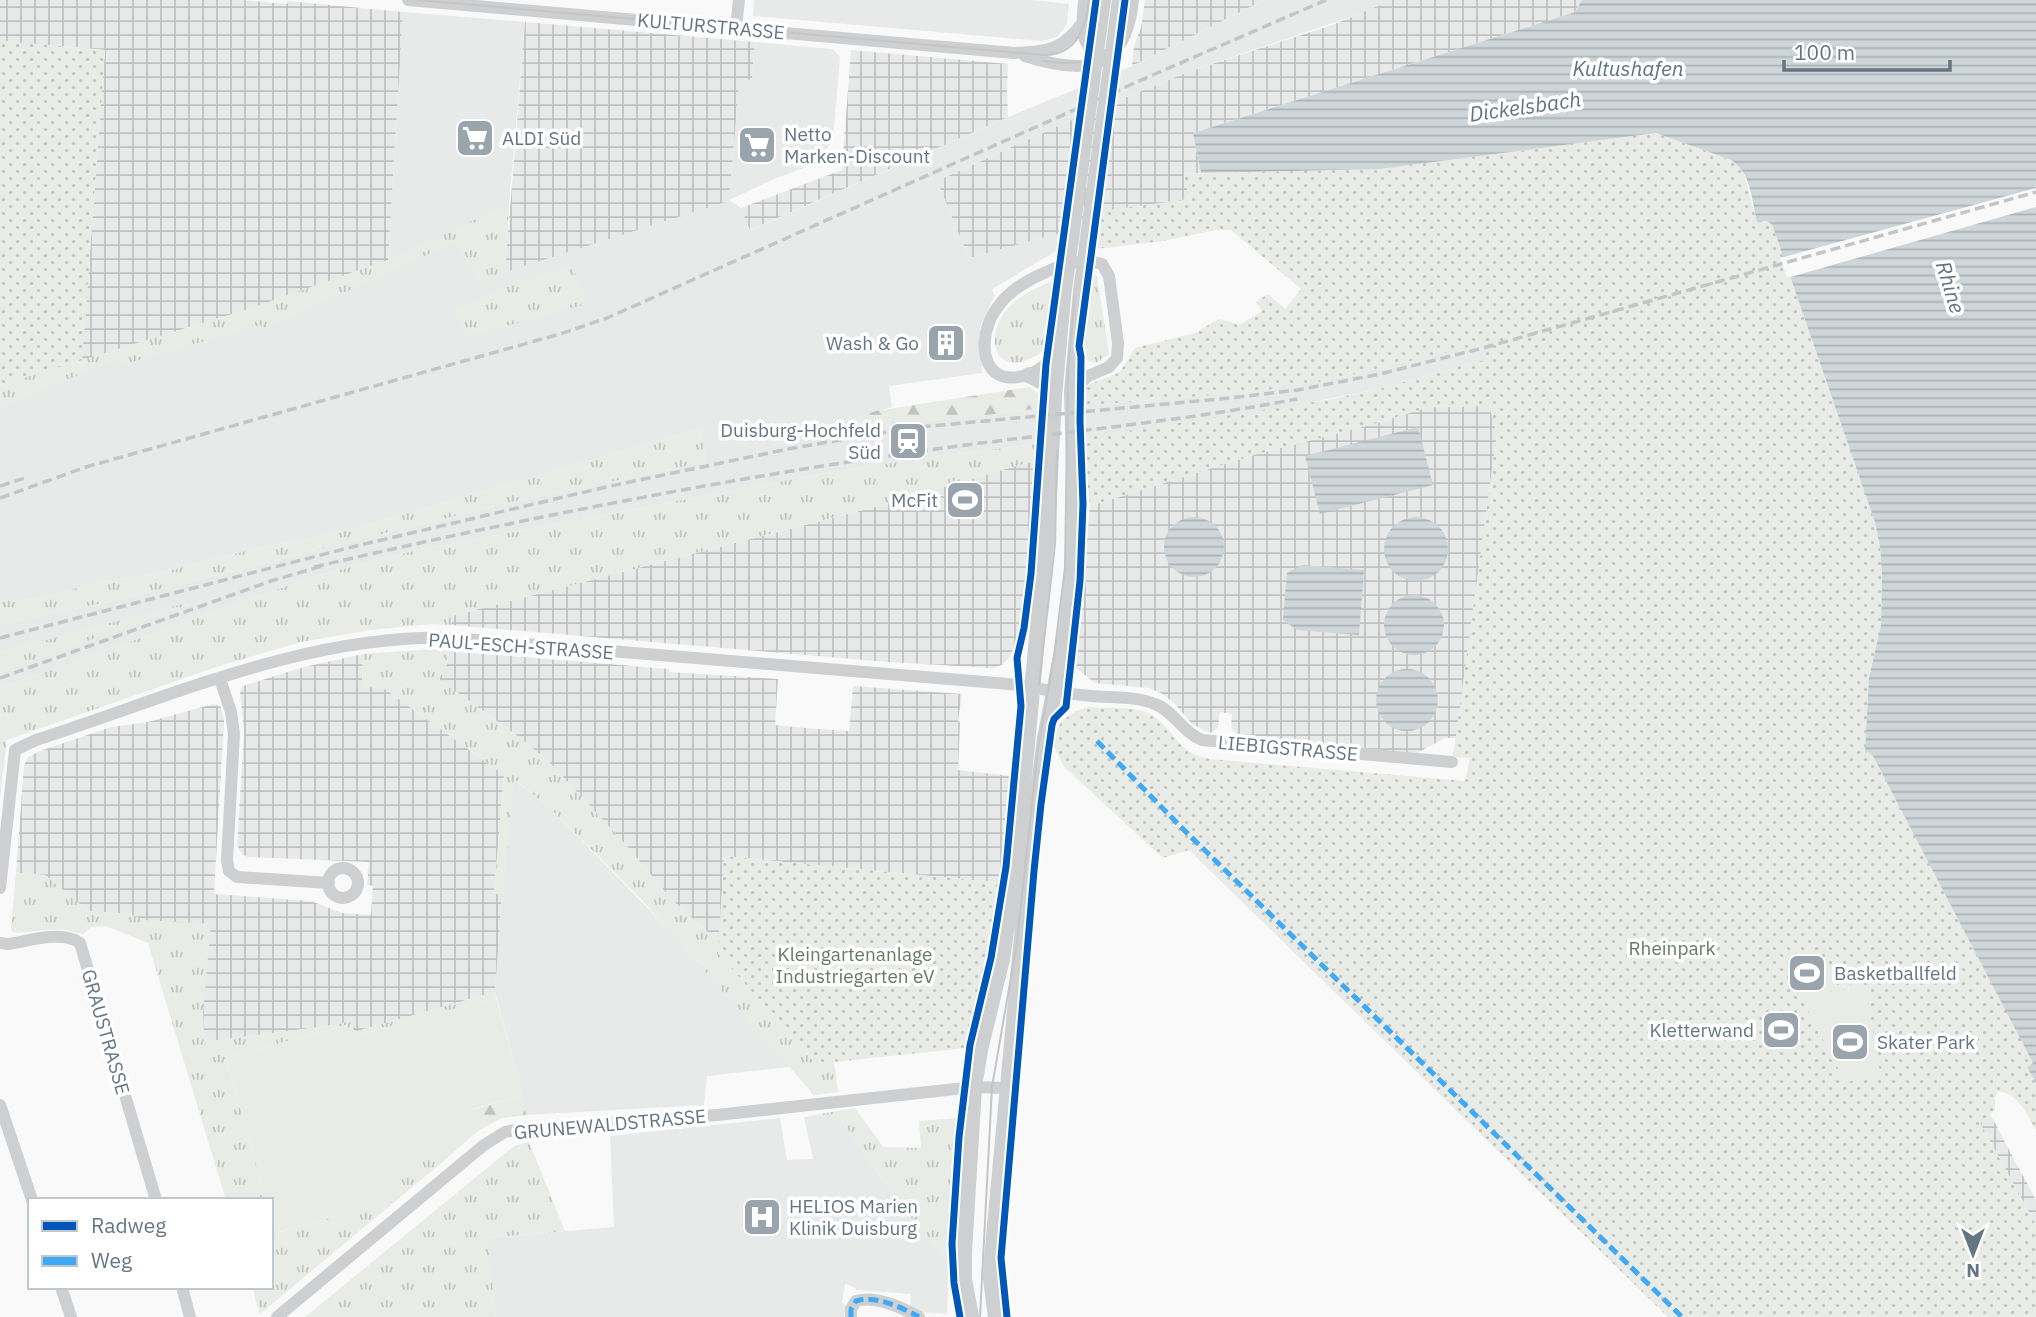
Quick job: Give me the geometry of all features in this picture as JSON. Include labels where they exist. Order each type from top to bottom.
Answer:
[{"type":"street","name":"KULTURSTRASSE","points":[[408,0],[459,2],[1014,52]]},
{"type":"street","points":[[736,28],[738,0]]},
{"type":"street","points":[[1084,0],[1084,41],[1090,49],[1100,54],[1115,53]]},
{"type":"street","points":[[996,1317],[992,1258],[1007,1088],[1036,803],[1046,730],[1067,626],[1073,553],[1075,491],[1072,391],[1066,355],[1063,297],[1103,0]]},
{"type":"street","points":[[971,1317],[964,1279],[964,1252],[974,1087],[1010,914],[1033,688],[1054,397],[1081,291],[1120,0]]},
{"type":"street","points":[[1014,52],[1043,62],[1080,66],[1101,63],[1115,53],[1127,30],[1133,0]]},
{"type":"street","points":[[1014,52],[1059,47],[1071,39],[1083,22]]},
{"type":"street","points":[[1066,355],[1029,375],[1002,377],[988,365],[984,346],[986,332],[995,310],[1026,281],[1055,268],[1093,261],[1102,264],[1109,276],[1118,346],[1115,361],[1110,367],[1088,376],[1072,391]]},
{"type":"street","points":[[1066,355],[1085,367],[1098,371]]},
{"type":"street","points":[[1029,375],[1045,383],[1054,397]]},
{"type":"street","name":"PAUL-ESCH-STRASSE","points":[[0,888],[15,750],[36,740],[305,653],[380,641],[432,638],[1055,692]]},
{"type":"street","points":[[220,679],[231,712],[234,734],[227,860],[229,871],[237,877],[329,883]]},
{"type":"street","name":"LIEBIGSTRASSE","points":[[1055,692],[1144,700],[1158,705],[1192,736],[1202,740],[1452,762]]},
{"type":"street","name":"GRAUSTRASSE","points":[[0,943],[61,936],[72,937],[80,943],[155,1198]]},
{"type":"street","name":"GRUNEWALDSTRASSE","points":[[277,1317],[448,1174],[505,1132],[526,1128],[717,1115],[974,1087],[1007,1088]]},
{"type":"street","points":[[0,1105],[31,1198]]},
{"type":"street","points":[[62,1289],[71,1317]]},
{"type":"street","points":[[183,1289],[190,1317]]},
{"type":"street","points":[[851,1317],[856,1301],[864,1298],[881,1301],[919,1317]]},
{"type":"shaded area","points":[[0,0],[243,0],[287,4],[288,1],[403,12],[388,260],[252,308],[82,360],[105,50],[0,41]]},
{"type":"shaded area","points":[[754,0],[1034,0],[1069,4],[1064,29],[1057,37],[1042,41],[753,16]]},
{"type":"shaded area","points":[[1145,0],[1264,0],[1132,66]]},
{"type":"shaded area","points":[[1264,0],[1393,0],[1371,10],[1188,72],[1076,118],[937,181],[969,258],[1060,233],[1098,227],[1101,211],[1189,199],[1196,211],[1360,209],[1434,214],[1468,222],[1513,239],[1572,277],[1603,306],[1628,336],[1659,386],[1674,421],[1738,612],[1795,748],[1817,783],[1814,785],[1849,857],[1983,1109],[1986,1108],[1991,1116],[1980,1123],[1845,870],[1764,706],[1743,659],[1707,560],[1655,403],[1631,360],[1591,309],[1545,271],[1494,243],[1437,225],[1377,217],[1227,220],[1160,229],[1058,250],[992,289],[995,295],[980,327],[982,373],[889,386],[892,407],[859,417],[834,434],[1041,408],[1035,444],[809,476],[414,551],[312,577],[0,688],[0,672],[209,598],[0,652],[0,624],[112,601],[511,502],[707,462],[700,429],[339,533],[258,548],[160,573],[99,582],[38,599],[0,601],[0,385],[252,308],[388,260],[403,12],[525,22],[509,204],[506,271],[729,200],[741,208],[751,230],[1008,117],[1132,66]]},
{"type":"shaded area","points":[[1393,0],[1582,0],[1575,12],[1193,133],[1201,173],[1184,174],[1189,199],[1102,211],[1098,227],[1060,233],[969,258],[937,181],[1076,118],[1188,72],[1332,25]]},
{"type":"shaded area","points":[[525,22],[755,42],[752,78],[739,84],[729,201],[505,272]]},
{"type":"shaded area","points":[[755,42],[833,49],[840,57],[833,139],[819,162],[729,200],[739,84],[752,78]]},
{"type":"shaded area","points":[[851,50],[1008,64],[1008,117],[750,230],[741,208],[842,170]]},
{"type":"shaded area","points":[[1482,343],[1486,359],[1383,388],[1262,412],[1083,438],[1082,406],[1260,391],[1324,381]]},
{"type":"shaded area","points":[[1482,406],[1490,409],[1497,433],[1456,738],[1445,738],[1417,753],[1239,738],[1231,727],[1232,714],[1220,712],[1218,728],[1210,733],[1192,724],[1163,694],[1149,688],[1095,683],[1076,668],[1090,506],[1257,454],[1428,407]]},
{"type":"shaded area","points":[[1034,461],[1027,590],[1021,629],[1010,657],[1002,665],[993,668],[888,662],[451,625],[452,616],[867,509]]},
{"type":"shaded area","points":[[449,651],[669,669],[669,672],[778,679],[775,725],[805,728],[849,731],[853,686],[962,694],[958,721],[958,770],[1012,776],[1003,883],[724,856],[719,942],[672,900],[625,844],[551,764],[439,679],[447,664]]},
{"type":"shaded area","points":[[363,654],[362,686],[385,689],[504,775],[494,893],[502,894],[495,992],[354,1032],[350,1021],[204,1042],[203,1013],[143,920],[130,914],[88,911],[45,875],[16,873],[24,765],[28,757],[40,751],[111,727],[148,722],[213,704],[221,707],[224,721],[214,894],[311,901],[342,913],[371,915],[373,886],[367,885],[369,862],[248,857],[242,854],[237,845],[244,734],[240,691],[243,686],[304,667]]},
{"type":"shaded area","points":[[514,780],[549,807],[668,929],[790,1067],[707,1076],[704,1105],[526,1115],[495,992]]},
{"type":"shaded area","name":"HELIOS Marien Klinik Duisburg","points":[[837,1114],[901,1206],[949,1261],[947,1314],[910,1311],[911,1294],[856,1290],[845,1284],[842,1303],[847,1305],[844,1317],[496,1317],[486,1238],[614,1227],[610,1136],[780,1118],[787,1160],[813,1159],[804,1117]]},
{"type":"shaded area","points":[[1991,1116],[2036,1200],[2036,1225],[1980,1123]]},
{"type":"green space","points":[[0,41],[105,50],[82,360],[0,385]]},
{"type":"green space","name":"Rheinpark","points":[[1656,133],[1731,160],[1743,171],[1757,222],[1766,221],[1773,227],[1875,522],[1882,573],[1881,625],[1869,678],[1868,752],[1873,756],[2034,1063],[2027,1067],[2036,1083],[2036,1130],[2017,1100],[1998,1091],[1995,1110],[1980,1123],[2036,1225],[2036,1317],[1668,1317],[1189,850],[1163,858],[1064,767],[1051,740],[1061,723],[1075,711],[1088,707],[1122,708],[1153,716],[1183,746],[1198,756],[1209,759],[1465,781],[1470,758],[1453,757],[1497,433],[1490,409],[1482,406],[1428,407],[1257,454],[1090,506],[1083,438],[1327,400],[1383,388],[1486,359],[1482,344],[1324,381],[1260,391],[1082,406],[1083,387],[1120,372],[1135,348],[1195,333],[1219,319],[1240,325],[1262,311],[1256,302],[1268,294],[1285,309],[1301,289],[1231,230],[1215,230],[1163,241],[1096,249],[1101,211],[1189,199],[1184,174],[1380,169]]},
{"type":"green space","points":[[509,204],[505,272],[479,284],[455,242],[264,329],[260,325],[129,363],[111,361],[0,408],[0,385],[252,308],[388,260]]},
{"type":"green space","points":[[572,265],[587,304],[466,337],[455,310],[498,290]]},
{"type":"green space","points":[[1092,274],[1097,276],[1109,354],[1096,363],[1085,359],[1082,348]]},
{"type":"green space","points":[[1055,280],[1045,350],[1028,360],[1014,363],[1004,360],[997,352],[995,342],[996,329],[1002,316],[1022,296]]},
{"type":"green space","points":[[1029,387],[1040,395],[1041,408],[833,435],[859,417],[876,411]]},
{"type":"green space","points":[[700,429],[707,462],[511,502],[112,601],[0,624],[0,601],[38,599],[99,582],[160,573],[258,548],[339,533]]},
{"type":"green space","points":[[1035,444],[1034,461],[867,509],[452,616],[451,625],[432,624],[371,630],[301,642],[216,667],[7,740],[0,798],[0,688],[312,577],[414,551],[809,476]]},
{"type":"green space","points":[[221,594],[0,672],[0,652]]},
{"type":"green space","points":[[432,649],[449,651],[447,664],[439,679],[551,764],[625,844],[672,900],[719,942],[718,953],[816,1064],[834,1062],[838,1092],[814,1095],[641,899],[549,807],[515,780],[502,894],[494,894],[504,775],[385,689],[362,686],[363,654]]},
{"type":"green space","name":"Kleingartenanlage Industriegarten eV","points":[[724,856],[1001,883],[995,927],[966,1048],[816,1064],[718,953]]},
{"type":"green space","points":[[16,873],[45,875],[88,911],[130,914],[143,920],[211,924],[203,1013],[204,1042],[350,1021],[354,1032],[495,992],[496,998],[351,1037],[346,1025],[226,1058],[265,1198],[225,1198],[148,943],[106,926],[91,927],[83,934],[62,929],[14,933],[11,930]]},
{"type":"green space","name":"Skater Park","points":[[1798,957],[1842,980],[1831,991],[1835,996],[1857,980],[1868,998],[1881,1078],[1845,1082],[1784,965]]},
{"type":"green space","points":[[496,998],[523,1095],[473,1109],[478,1131],[440,1164],[433,1156],[388,1168],[396,1200],[275,1233],[273,1198],[265,1198],[226,1058],[347,1025],[351,1037]]},
{"type":"green space","points":[[523,1095],[526,1115],[502,1118],[478,1131],[472,1110]]},
{"type":"green space","points":[[855,1108],[883,1147],[921,1148],[919,1121],[957,1118],[949,1261],[901,1206],[837,1114],[804,1117]]},
{"type":"green space","points":[[529,1142],[565,1231],[487,1238],[496,1317],[305,1317],[514,1146]]},
{"type":"green space","points":[[433,1156],[440,1164],[260,1314],[253,1289],[273,1289],[273,1225],[276,1233],[395,1200],[387,1168]]},
{"type":"water","points":[[1582,0],[2036,0],[2036,1083],[2027,1067],[2033,1063],[1873,756],[1868,752],[1865,754],[1869,678],[1881,625],[1882,573],[1875,522],[1773,227],[1765,221],[1757,222],[1747,179],[1738,165],[1731,160],[1656,133],[1380,169],[1201,173],[1193,133],[1575,12]]},
{"type":"water","points":[[1418,427],[1433,485],[1320,514],[1305,456]]},
{"type":"water","points":[[1188,517],[1200,517],[1219,530],[1224,547],[1222,559],[1211,572],[1200,577],[1188,577],[1169,564],[1164,553],[1164,541],[1177,522]]},
{"type":"water","points":[[1410,517],[1422,517],[1439,526],[1446,537],[1446,561],[1439,572],[1422,581],[1410,581],[1398,576],[1389,567],[1384,555],[1384,543],[1389,531],[1398,522]]},
{"type":"water","points":[[1303,565],[1364,570],[1359,635],[1297,630],[1283,620],[1287,573]]},
{"type":"water","points":[[1408,595],[1420,595],[1439,608],[1444,625],[1442,637],[1431,650],[1420,655],[1408,655],[1389,642],[1384,631],[1384,619],[1397,600]]},
{"type":"water","points":[[1407,669],[1419,671],[1429,678],[1436,688],[1436,712],[1429,722],[1419,729],[1407,731],[1395,729],[1385,722],[1378,712],[1376,700],[1378,688],[1385,678],[1395,671]]},
{"type":"pier","points":[[2036,188],[2036,207],[1787,278],[1780,258]]},
{"type":"tram line","points":[[418,0],[1045,55],[1065,50],[1078,38],[1089,0]]},
{"type":"tram line","points":[[980,1317],[992,1087],[1017,942],[1038,749],[1054,656],[1065,568],[1068,369],[1075,293],[1115,0]]},
{"type":"tram line","points":[[1042,61],[1077,63],[1104,55],[1121,35],[1130,0]]},
{"type":"tram line","points":[[1039,684],[1055,545],[1057,450]]},
{"type":"railway","points":[[0,498],[86,467],[560,334],[607,318],[1326,0]]},
{"type":"railway","points":[[0,638],[352,547],[606,487],[788,449],[910,428],[1298,390],[1380,374],[1483,348],[2036,192]]},
{"type":"railway","points":[[314,567],[536,518],[833,464],[1151,422],[1297,399]]},
{"type":"railway","points":[[0,486],[28,477]]},
{"type":"railway","points":[[0,678],[271,581],[322,566]]},
{"type":"marked path","points":[[1097,741],[1182,828],[1682,1317]]},
{"type":"marked path","points":[[851,1317],[851,1309],[856,1301],[864,1300],[888,1303],[919,1317]]},
{"type":"cycle path","points":[[960,1317],[954,1283],[952,1244],[959,1137],[970,1045],[991,958],[1006,867],[1021,706],[1017,658],[1031,574],[1046,364],[1096,0]]},
{"type":"cycle path","points":[[1007,1317],[1001,1258],[1034,871],[1052,725],[1054,719],[1066,707],[1080,581],[1083,504],[1079,346],[1125,0]]},
{"type":"place","name":"ALDI Süd","points":[[475,138]]},
{"type":"place","name":"Netto Marken-Discount","points":[[757,145]]},
{"type":"place","name":"Wash & Go","points":[[946,343]]},
{"type":"place","name":"Duisburg-Hochfeld Süd","points":[[908,441]]},
{"type":"place","name":"McFit","points":[[965,500]]},
{"type":"place","name":"Basketballfeld","points":[[1807,973]]},
{"type":"place","name":"Kletterwand","points":[[1781,1030]]},
{"type":"place","name":"Skater Park","points":[[1850,1042]]},
{"type":"place","name":"HELIOS Marien Klinik Duisburg","points":[[762,1217]]},
{"type":"water label","name":"Kultushafen","points":[[1628,68]]},
{"type":"water label","name":"Dickelsbach","points":[[1525,106]]},
{"type":"water label","name":"Rhine","points":[[1951,287]]}]
